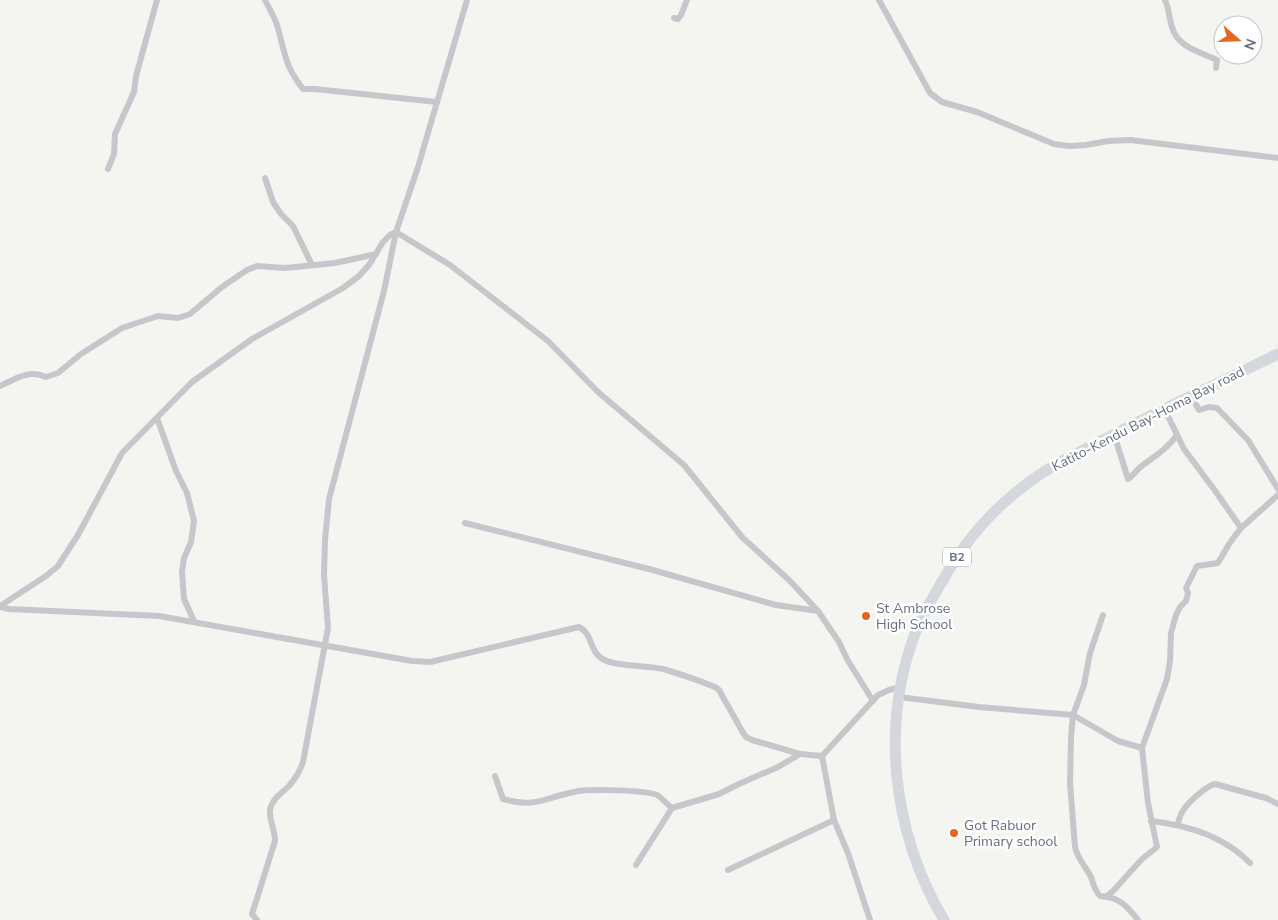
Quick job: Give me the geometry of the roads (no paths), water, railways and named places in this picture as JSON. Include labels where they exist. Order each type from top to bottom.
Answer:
[{"type":"highway","name":"Katito-Kendu Bay-Homa Bay road","points":[[944,920],[932,900],[920,872],[903,820],[896,763],[896,720],[900,692],[912,645],[926,609],[947,573],[972,534],[995,510],[1024,486],[1068,457],[1164,408],[1278,354]]},
{"type":"street","points":[[108,169],[114,154],[115,134],[134,92],[136,76],[157,0]]},
{"type":"street","points":[[266,0],[276,24],[288,68],[303,89],[437,102]]},
{"type":"street","points":[[257,920],[252,914],[275,841],[270,808],[276,798],[299,772],[303,762],[328,628],[324,574],[329,499],[384,291],[396,232],[418,167],[467,0]]},
{"type":"street","points":[[674,18],[678,19],[681,15],[687,0]]},
{"type":"street","points":[[879,0],[930,93],[942,102],[976,112],[1054,144],[1068,146],[1130,140],[1278,158]]},
{"type":"street","points":[[1165,0],[1172,29],[1177,39],[1186,46],[1217,60],[1216,68]]},
{"type":"street","points":[[265,178],[273,202],[281,214],[293,226],[312,265]]},
{"type":"street","points":[[0,607],[58,566],[78,535],[122,453],[192,382],[252,339],[343,288],[359,276],[390,235],[396,232]]},
{"type":"street","points":[[396,232],[450,265],[548,341],[598,392],[684,465],[742,537],[789,580],[818,611],[839,642],[847,659],[873,701]]},
{"type":"street","points":[[0,386],[36,372],[46,377],[58,373],[81,354],[122,328],[146,319],[163,316],[182,318],[190,314],[222,287],[247,270],[257,266],[286,268],[335,263],[376,254]]},
{"type":"street","points":[[1191,396],[1200,410],[1209,407],[1217,408],[1248,440],[1278,489]]},
{"type":"street","points":[[1164,408],[1176,435],[1196,467],[1216,492],[1240,528]]},
{"type":"street","points":[[157,418],[176,472],[188,493],[194,520],[191,542],[184,558],[182,572],[184,599],[194,622]]},
{"type":"street","points":[[1114,434],[1128,479],[1137,473],[1141,466],[1171,443],[1176,435]]},
{"type":"street","points":[[1107,896],[1156,847],[1142,748],[1167,679],[1171,634],[1176,615],[1186,600],[1188,593],[1186,588],[1194,569],[1197,566],[1218,564],[1240,528],[1278,495]]},
{"type":"street","points":[[465,523],[649,569],[776,605],[818,611]]},
{"type":"street","points":[[0,607],[158,616],[412,662],[430,662],[579,627],[588,634],[595,652],[600,658],[608,662],[661,669],[715,687],[719,690],[746,737],[800,754],[822,756]]},
{"type":"street","points":[[1103,615],[1090,654],[1084,685],[1074,715],[1071,737],[1070,783],[1075,847],[1076,854],[1090,876],[1097,894],[1123,903],[1138,920]]},
{"type":"street","points":[[822,756],[883,692],[900,692],[979,707],[1074,715],[1118,741],[1142,748]]},
{"type":"street","points":[[636,865],[672,808],[719,794],[778,768],[800,754]]},
{"type":"street","points":[[822,756],[834,820],[848,853],[870,920]]},
{"type":"street","points":[[495,776],[503,799],[513,802],[535,803],[579,791],[614,790],[656,795],[672,808]]},
{"type":"street","points":[[1178,824],[1182,810],[1204,789],[1215,784],[1266,798],[1278,804]]},
{"type":"street","points":[[728,870],[834,820]]},
{"type":"street","points":[[1151,821],[1178,824],[1226,842],[1250,862]]},
{"type":"place","name":"St Ambrose High School","points":[[866,616]]},
{"type":"place","name":"Got Rabuor Primary school","points":[[954,833]]}]
